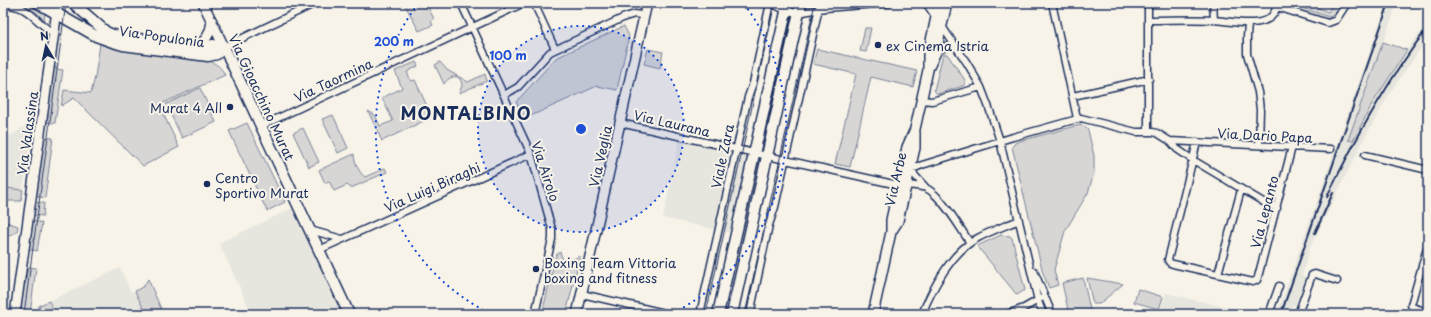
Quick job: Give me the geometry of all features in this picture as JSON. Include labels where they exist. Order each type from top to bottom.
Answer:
[{"type":"main road","name":"Via Populonia","points":[[38,3],[57,8],[96,36],[123,45],[208,56],[217,54],[224,47]]},
{"type":"main road","name":"Via Populonia","points":[[73,3],[106,32],[113,35],[197,48],[213,45],[224,47]]},
{"type":"main road","points":[[732,314],[801,3]]},
{"type":"main road","points":[[718,314],[756,153],[787,7]]},
{"type":"main road","name":"Via Gioacchino Murat","points":[[224,47],[349,314]]},
{"type":"street","name":"Via Gioacchino Murat","points":[[203,3],[224,47]]},
{"type":"street","points":[[224,47],[316,3]]},
{"type":"street","name":"Via Airolo","points":[[461,3],[531,154],[552,229],[552,239],[534,314]]},
{"type":"street","name":"Via Taormina","points":[[261,126],[524,3]]},
{"type":"street","points":[[534,3],[555,49]]},
{"type":"street","name":"Via Veglia","points":[[577,314],[647,3]]},
{"type":"street","name":"Viale Zara","points":[[700,314],[739,149],[748,97],[753,83],[771,3],[787,7],[798,13],[825,8],[889,3]]},
{"type":"street","points":[[750,314],[769,225],[776,207],[820,3]]},
{"type":"street","points":[[926,3],[967,63],[981,87],[989,108],[1000,141],[1038,301],[1043,314]]},
{"type":"street","name":"Via Arbe","points":[[928,70],[928,56],[938,3]]},
{"type":"street","name":"Via Arbe","points":[[903,185],[910,170],[915,148],[915,129],[921,100],[928,70],[936,52],[947,3]]},
{"type":"street","points":[[970,243],[947,209],[910,170],[922,165],[1077,118],[1052,3]]},
{"type":"street","points":[[1148,3],[1148,132]]},
{"type":"street","points":[[1213,3],[1214,20]]},
{"type":"street","points":[[1149,20],[1214,20],[1248,24],[1271,17],[1275,13],[1277,5],[1328,24],[1336,20],[1347,3]]},
{"type":"street","points":[[3,5],[15,6],[28,11],[45,28],[53,33]]},
{"type":"street","name":"Via Valassina","points":[[15,314],[57,8]]},
{"type":"street","points":[[504,95],[518,87],[546,55],[555,49],[625,17],[635,14],[645,16]]},
{"type":"street","name":"Via Gioacchino Murat","points":[[197,48],[208,38],[212,21]]},
{"type":"street","points":[[1248,24],[1247,54],[1258,92],[1260,110],[1259,145]]},
{"type":"street","points":[[936,52],[946,46],[956,46]]},
{"type":"street","points":[[1072,96],[1149,79]]},
{"type":"street","points":[[921,100],[932,102],[981,87]]},
{"type":"street","name":"Via Dario Papa","points":[[1077,118],[1136,132],[1157,133],[1170,141],[1177,149],[1193,160],[1241,190],[1277,208]]},
{"type":"street","name":"Via Laurana","points":[[620,123],[739,149]]},
{"type":"street","name":"Via Arbe","points":[[873,314],[891,232],[898,221],[907,147],[915,129]]},
{"type":"street","name":"Via Dario Papa","points":[[1170,141],[1331,149]]},
{"type":"street","points":[[1198,142],[1168,260],[1173,264],[1218,274],[1241,190]]},
{"type":"street","name":"Via Lepanto","points":[[1218,274],[1256,281],[1277,208],[1292,147]]},
{"type":"street","name":"Viale Zara","points":[[739,149],[766,156],[927,189]]},
{"type":"street","name":"Via Luigi Biraghi","points":[[320,250],[531,154]]},
{"type":"street","points":[[1365,155],[1428,170]]},
{"type":"street","points":[[922,314],[927,302],[945,272],[956,257],[970,243],[988,233],[1019,220]]},
{"type":"street","points":[[310,230],[342,239]]},
{"type":"street","points":[[1428,244],[1411,306],[1428,312]]},
{"type":"street","points":[[1028,258],[1052,314]]},
{"type":"street","points":[[1298,314],[1310,278],[1313,275],[1315,274],[1337,281]]},
{"type":"street","points":[[1269,314],[1279,286]]},
{"type":"street","points":[[582,294],[669,314]]},
{"type":"street","points":[[1007,314],[1038,301],[1044,295]]},
{"type":"shaded area","points":[[16,3],[27,3],[45,13],[44,20],[36,12]]},
{"type":"shaded area","points":[[404,3],[426,3],[434,19],[431,21],[433,25],[419,31]]},
{"type":"shaded area","points":[[1286,3],[1309,3],[1328,12],[1333,3],[1342,3],[1335,13],[1329,17]]},
{"type":"shaded area","points":[[1387,3],[1397,3],[1349,140],[1407,50],[1428,22],[1428,38],[1391,91],[1364,139],[1339,189],[1310,248],[1302,275],[1306,277],[1296,306],[1292,305],[1289,314],[1277,314]]},
{"type":"shaded area","points":[[624,26],[629,36],[617,90],[597,86],[524,119],[516,102],[556,58]]},
{"type":"shaded area","points":[[865,28],[871,28],[866,52],[860,51]]},
{"type":"shaded area","points":[[1383,42],[1407,50],[1372,104],[1353,141],[1348,140]]},
{"type":"shaded area","points":[[100,44],[115,49],[209,61],[217,65],[222,70],[225,75],[159,105],[179,147],[143,166],[74,98],[61,106],[64,90],[91,93]]},
{"type":"shaded area","points":[[648,49],[663,52],[660,68],[644,64]]},
{"type":"shaded area","points":[[817,49],[917,71],[913,87],[871,77],[850,167],[835,164],[856,74],[813,64]]},
{"type":"shaded area","points":[[943,54],[947,54],[965,80],[965,83],[963,86],[937,94],[934,90]]},
{"type":"shaded area","points":[[416,62],[418,66],[407,72],[411,81],[415,80],[432,117],[382,141],[368,111],[375,115],[380,126],[393,121],[382,98],[402,88],[395,71]]},
{"type":"shaded area","points":[[440,62],[447,70],[468,82],[485,74],[487,81],[459,93],[462,86],[460,79],[457,77],[452,77],[444,84],[435,65]]},
{"type":"shaded area","points":[[54,67],[56,67],[56,69],[63,70],[55,123],[45,122]]},
{"type":"shaded area","points":[[200,88],[216,122],[182,138],[166,104]]},
{"type":"shaded area","points":[[333,115],[348,148],[338,153],[322,119]]},
{"type":"shaded area","points":[[247,123],[285,202],[267,211],[229,131]]},
{"type":"shaded area","points":[[1083,125],[1088,130],[1094,156],[1094,173],[1088,193],[1065,231],[1054,270],[1058,285],[1049,288],[1043,273],[1012,147],[1015,143],[1020,141]]},
{"type":"shaded area","points":[[25,126],[32,127],[23,190],[3,189],[3,137],[15,133]]},
{"type":"shaded area","points":[[303,128],[319,162],[309,167],[293,133]]},
{"type":"shaded area","points":[[43,137],[53,138],[45,198],[35,196]]},
{"type":"shaded area","points":[[680,138],[754,154],[736,234],[663,218]]},
{"type":"shaded area","points":[[354,154],[357,167],[365,177],[385,168],[387,172],[351,188],[347,185],[334,191],[329,181],[325,183],[319,170]]},
{"type":"shaded area","points":[[3,189],[23,190],[21,201],[8,201],[6,211],[3,210]]},
{"type":"shaded area","points":[[34,202],[44,203],[43,216],[32,215]]},
{"type":"shaded area","points":[[297,206],[348,314],[252,314],[219,243]]},
{"type":"shaded area","points":[[31,220],[42,223],[37,251],[28,249]]},
{"type":"shaded area","points":[[3,221],[18,226],[17,232],[5,237],[3,232]]},
{"type":"shaded area","points":[[1001,235],[1010,236],[1012,238],[1025,290],[1017,295],[977,246]]},
{"type":"shaded area","points":[[560,252],[564,263],[580,256],[566,314],[542,314],[556,255]]},
{"type":"shaded area","points":[[28,267],[36,268],[30,314],[18,314],[21,292],[25,284]]},
{"type":"shaded area","points":[[120,268],[131,292],[135,291],[146,314],[55,314],[49,301]]},
{"type":"shaded area","points":[[1083,278],[1091,314],[1069,314],[1062,283]]},
{"type":"shaded area","points":[[1087,278],[1123,284],[1099,304],[1093,304]]},
{"type":"shaded area","points":[[148,279],[164,314],[146,314],[135,291],[144,286]]},
{"type":"shaded area","points":[[1138,289],[1163,297],[1159,309],[1134,302]]},
{"type":"shaded area","points":[[1166,293],[1245,311],[1244,314],[1159,314]]},
{"type":"shaded area","points":[[49,301],[55,314],[43,314],[43,312],[41,312],[41,308],[38,308],[38,306]]},
{"type":"tram line","points":[[24,314],[66,3]]},
{"type":"tram line","points":[[706,314],[775,3]]},
{"type":"tram line","points":[[745,314],[815,3]]},
{"type":"railway","points":[[1281,314],[1389,3]]},
{"type":"railway","points":[[1327,197],[1373,109],[1399,67],[1428,27]]},
{"type":"railway","points":[[1315,233],[1333,193]]},
{"type":"place","name":"ex Cinema Istria","points":[[878,45]]},
{"type":"place","name":"Murat 4 All","points":[[230,107]]},
{"type":"place","name":"Centro Sportivo Murat","points":[[207,184]]},
{"type":"place","name":"Boxing Team Vittoria boxing and fitness","points":[[536,269]]},
{"type":"district","name":"MONTALBINO","points":[[466,113]]}]
